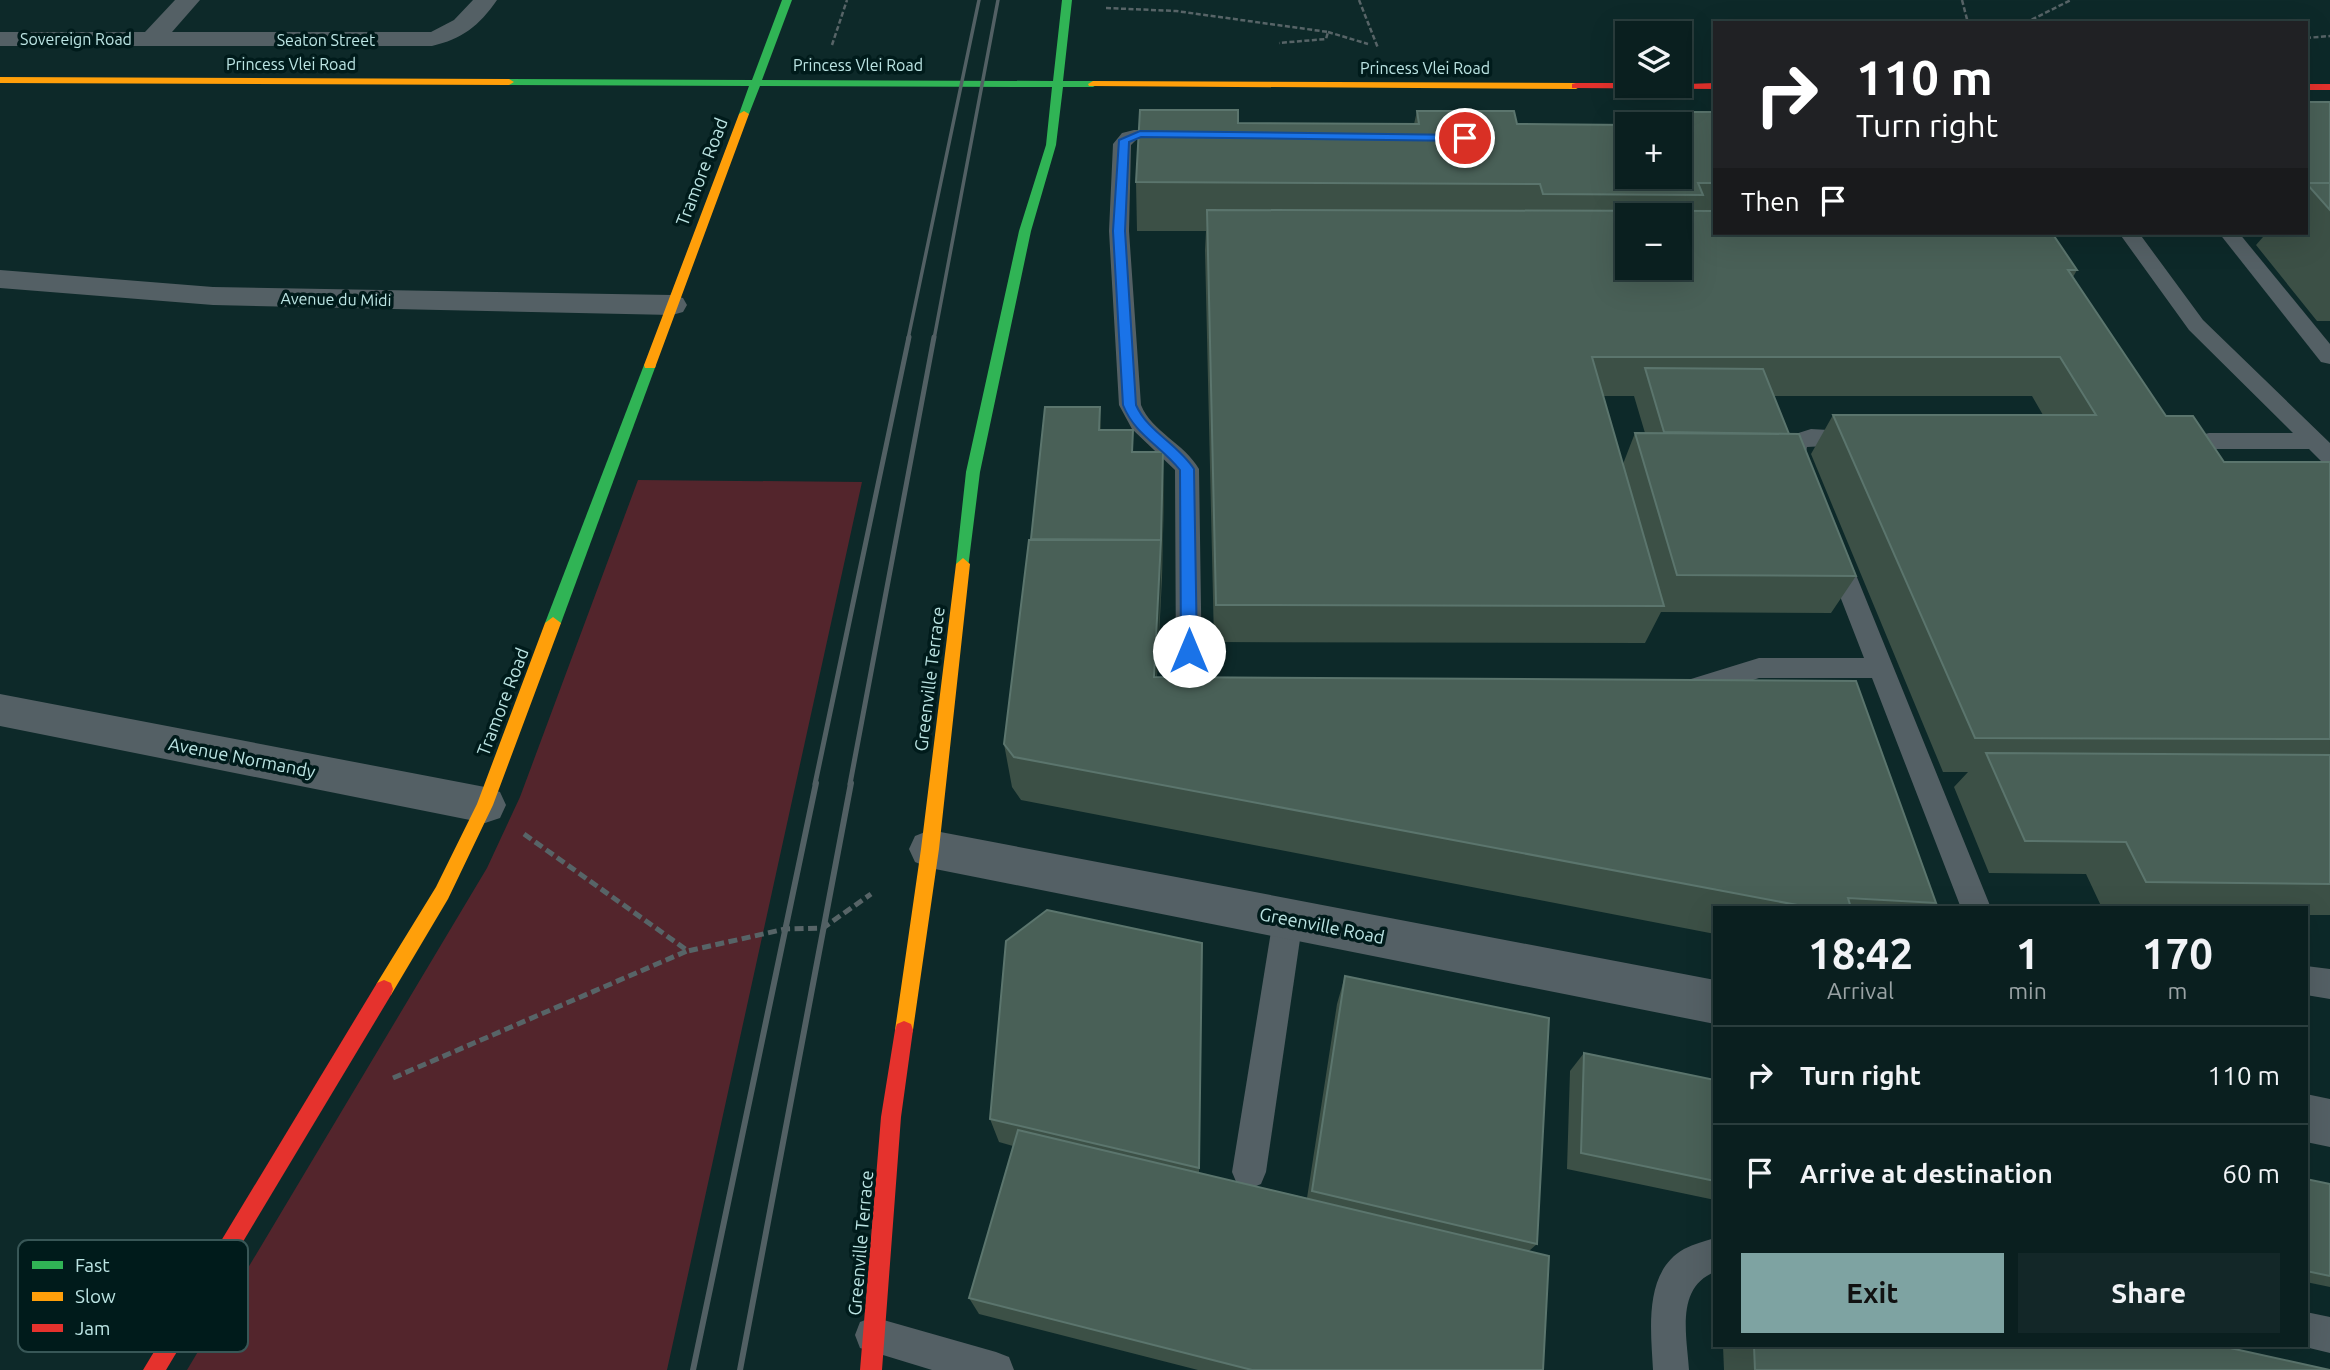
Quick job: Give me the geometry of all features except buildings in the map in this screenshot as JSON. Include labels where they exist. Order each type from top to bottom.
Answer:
[{"type":"street","points":[[152,39],[188,0]]},
{"type":"street","name":"Seaton Street","points":[[152,39],[432,39],[450,34],[464,26],[475,16],[485,0]]},
{"type":"street","name":"Tramore Road","points":[[232,1240],[442,893],[485,805],[787,0]]},
{"type":"street","name":"Greenville Terrace","points":[[872,1353],[891,1117],[930,849],[973,472],[1025,231],[1051,145],[1067,3]]},
{"type":"street","name":"Sovereign Road","points":[[0,39],[152,39]]},
{"type":"street","name":"Princess Vlei Road","points":[[0,80],[1713,86]]},
{"type":"street","points":[[2308,87],[2330,87]]},
{"type":"street","name":"Avenue du Midi","points":[[0,279],[213,296],[672,305]]},
{"type":"street","name":"Avenue Normandy","points":[[0,710],[485,805]]},
{"type":"street","name":"Greenville Road","points":[[930,849],[1713,1002]]},
{"type":"street","points":[[2308,1118],[2330,1123]]},
{"type":"street","name":"Tramore Road","points":[[154,1370],[165,1352]]},
{"type":"lane","points":[[1196,135],[1140,134],[1128,137],[1122,144],[1119,231],[1130,405],[1137,422],[1173,451],[1187,469],[1191,683],[1205,694],[1242,696]]},
{"type":"lane","points":[[2130,235],[2196,325],[2322,449]]},
{"type":"lane","points":[[2231,235],[2329,357]]},
{"type":"lane","points":[[1810,491],[1795,453],[1797,442],[1811,437],[1880,438]]},
{"type":"lane","points":[[2208,441],[2322,449]]},
{"type":"lane","points":[[1825,529],[1975,906]]},
{"type":"lane","points":[[1669,693],[1692,690],[1759,668],[1881,668]]},
{"type":"lane","points":[[1249,1172],[1289,919]]},
{"type":"lane","points":[[2308,980],[2330,984]]},
{"type":"lane","points":[[1671,1370],[1670,1305],[1673,1289],[1679,1274],[1690,1263],[1713,1256]]},
{"type":"lane","points":[[2308,1330],[2330,1335]]},
{"type":"lane","points":[[872,1353],[996,1370]]},
{"type":"path","points":[[831,50],[847,0]]},
{"type":"path","points":[[1359,0],[1378,48]]},
{"type":"path","points":[[1962,0],[1967,21]]},
{"type":"path","points":[[2029,21],[2071,0]]},
{"type":"path","points":[[1067,3],[1176,11],[1328,32],[1326,39]]},
{"type":"path","points":[[2308,38],[2330,36]]},
{"type":"path","points":[[485,805],[688,951]]},
{"type":"path","points":[[385,1082],[688,951],[785,929],[823,928],[930,849]]},
{"type":"shaded area","points":[[638,480],[862,482],[667,1370],[187,1370],[198,1352],[248,1352],[248,1268],[487,868],[520,797]]},
{"type":"railway","points":[[908,339],[979,0]]},
{"type":"railway","points":[[934,339],[998,0]]},
{"type":"railway","points":[[815,784],[909,337]]},
{"type":"railway","points":[[850,784],[934,337]]},
{"type":"railway","points":[[693,1370],[816,783]]},
{"type":"railway","points":[[740,1370],[851,783]]},
{"type":"traffic: fast","points":[[744,114],[787,0]]},
{"type":"traffic: fast","points":[[963,564],[973,472],[1025,231],[1051,145],[1067,0]]},
{"type":"traffic: fast","points":[[509,82],[1093,84]]},
{"type":"traffic: fast","points":[[553,623],[650,365]]},
{"type":"traffic: slow","points":[[0,80],[509,82]]},
{"type":"traffic: slow","points":[[1093,84],[1576,86]]},
{"type":"traffic: slow","points":[[650,365],[744,114]]},
{"type":"traffic: slow","points":[[904,1030],[930,849],[963,564]]},
{"type":"traffic: slow","points":[[384,989],[442,893],[485,805],[553,623]]},
{"type":"traffic: jam","points":[[1576,86],[1713,86]]},
{"type":"traffic: jam","points":[[2308,87],[2330,87]]},
{"type":"traffic: jam","points":[[232,1240],[384,989]]},
{"type":"traffic: jam","points":[[871,1370],[891,1117],[904,1030]]},
{"type":"traffic: jam","points":[[154,1370],[165,1352]]},
{"type":"route","points":[[1189,651],[1187,469],[1173,451],[1137,422],[1130,405],[1119,231],[1124,140],[1140,134],[1465,138]]}]
